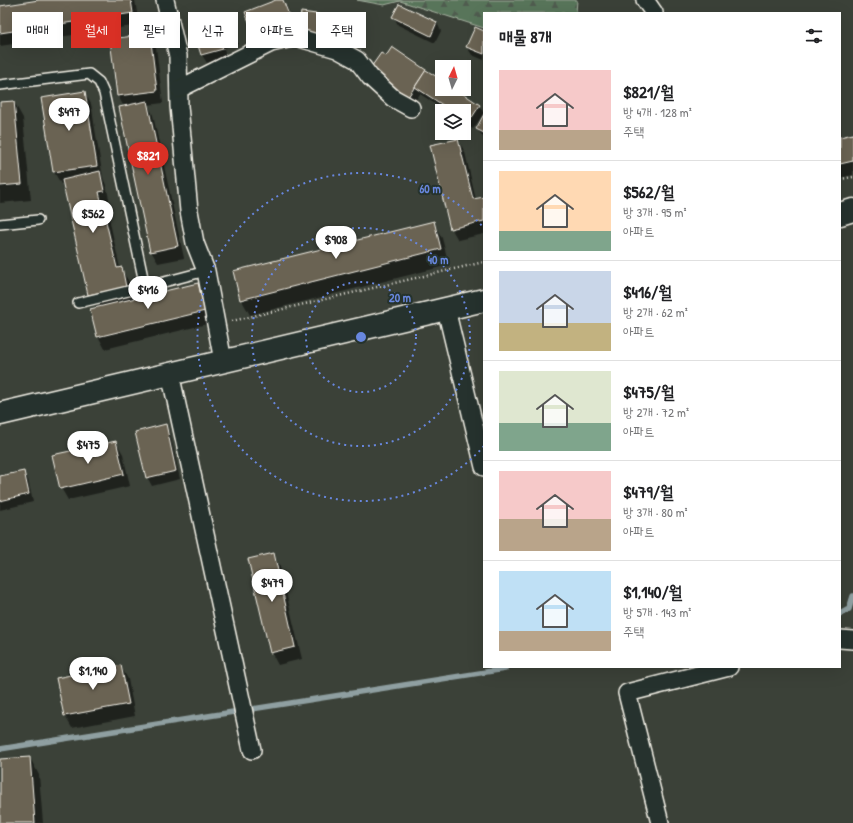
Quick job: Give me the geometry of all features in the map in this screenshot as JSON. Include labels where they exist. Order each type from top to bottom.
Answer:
[{"type":"main road","points":[[841,214],[853,210]]},
{"type":"main road","points":[[0,414],[483,300]]},
{"type":"street","points":[[165,0],[178,56],[179,89],[189,211],[195,243],[206,271],[222,361]]},
{"type":"street","points":[[645,0],[653,12]]},
{"type":"street","points":[[179,89],[271,43],[296,37],[337,49],[357,60],[370,77],[393,98],[411,108]]},
{"type":"street","points":[[446,310],[483,463]]},
{"type":"street","points":[[170,373],[252,750]]},
{"type":"street","points":[[841,639],[853,640]]},
{"type":"street","points":[[660,823],[627,693],[725,668]]},
{"type":"lane","points":[[0,85],[89,74],[99,82],[104,93],[146,288]]},
{"type":"lane","points":[[0,224],[38,220]]},
{"type":"lane","points":[[78,302],[146,288],[206,271]]},
{"type":"path","points":[[841,179],[853,177]]},
{"type":"path","points":[[216,325],[483,262]]},
{"type":"green space","points":[[357,0],[577,0],[576,12],[483,12],[483,28],[400,1],[384,5]]},
{"type":"building","points":[[39,0],[131,0],[133,12],[121,15],[121,12],[71,12],[71,22],[63,24],[63,12],[12,12],[12,31],[0,33],[0,6]]},
{"type":"building","points":[[276,0],[283,0],[288,12],[246,12],[246,14],[245,12]]},
{"type":"building","points":[[399,4],[437,22],[431,36],[392,17]]},
{"type":"building","points":[[308,13],[316,14],[316,36],[308,35]]},
{"type":"building","points":[[475,27],[483,31],[483,54],[466,47]]},
{"type":"building","points":[[129,37],[129,48],[152,48],[157,91],[117,96],[111,48],[121,48],[121,38]]},
{"type":"building","points":[[392,47],[426,70],[408,97],[369,70],[381,53],[386,56]]},
{"type":"building","points":[[199,48],[223,49],[201,55]]},
{"type":"building","points":[[426,70],[435,76],[435,96],[466,96],[480,105],[471,119],[471,104],[441,104],[415,87]]},
{"type":"building","points":[[85,91],[97,166],[53,172],[41,98]]},
{"type":"building","points":[[14,101],[22,184],[0,186],[0,102]]},
{"type":"building","points":[[147,101],[178,246],[150,252],[119,107]]},
{"type":"building","points":[[483,116],[483,132],[476,129]]},
{"type":"building","points":[[853,134],[853,161],[841,164],[841,137]]},
{"type":"building","points":[[458,140],[473,199],[483,197],[483,221],[450,229],[430,145]]},
{"type":"building","points":[[100,171],[104,191],[99,192],[117,268],[122,267],[126,287],[88,295],[62,180]]},
{"type":"building","points":[[434,221],[441,249],[240,300],[233,271]]},
{"type":"building","points":[[198,283],[205,311],[97,337],[90,309]]},
{"type":"building","points":[[166,424],[176,471],[146,478],[135,432]]},
{"type":"building","points":[[116,441],[124,474],[60,489],[52,455]]},
{"type":"building","points":[[24,471],[29,494],[0,501],[0,476]]},
{"type":"building","points":[[274,553],[295,647],[270,653],[248,559]]},
{"type":"building","points":[[121,665],[129,704],[64,716],[56,678]]},
{"type":"building","points":[[30,757],[35,823],[0,823],[0,759]]},
{"type":"waterway","points":[[841,613],[849,609],[853,596]]},
{"type":"waterway","points":[[0,749],[505,669]]}]
